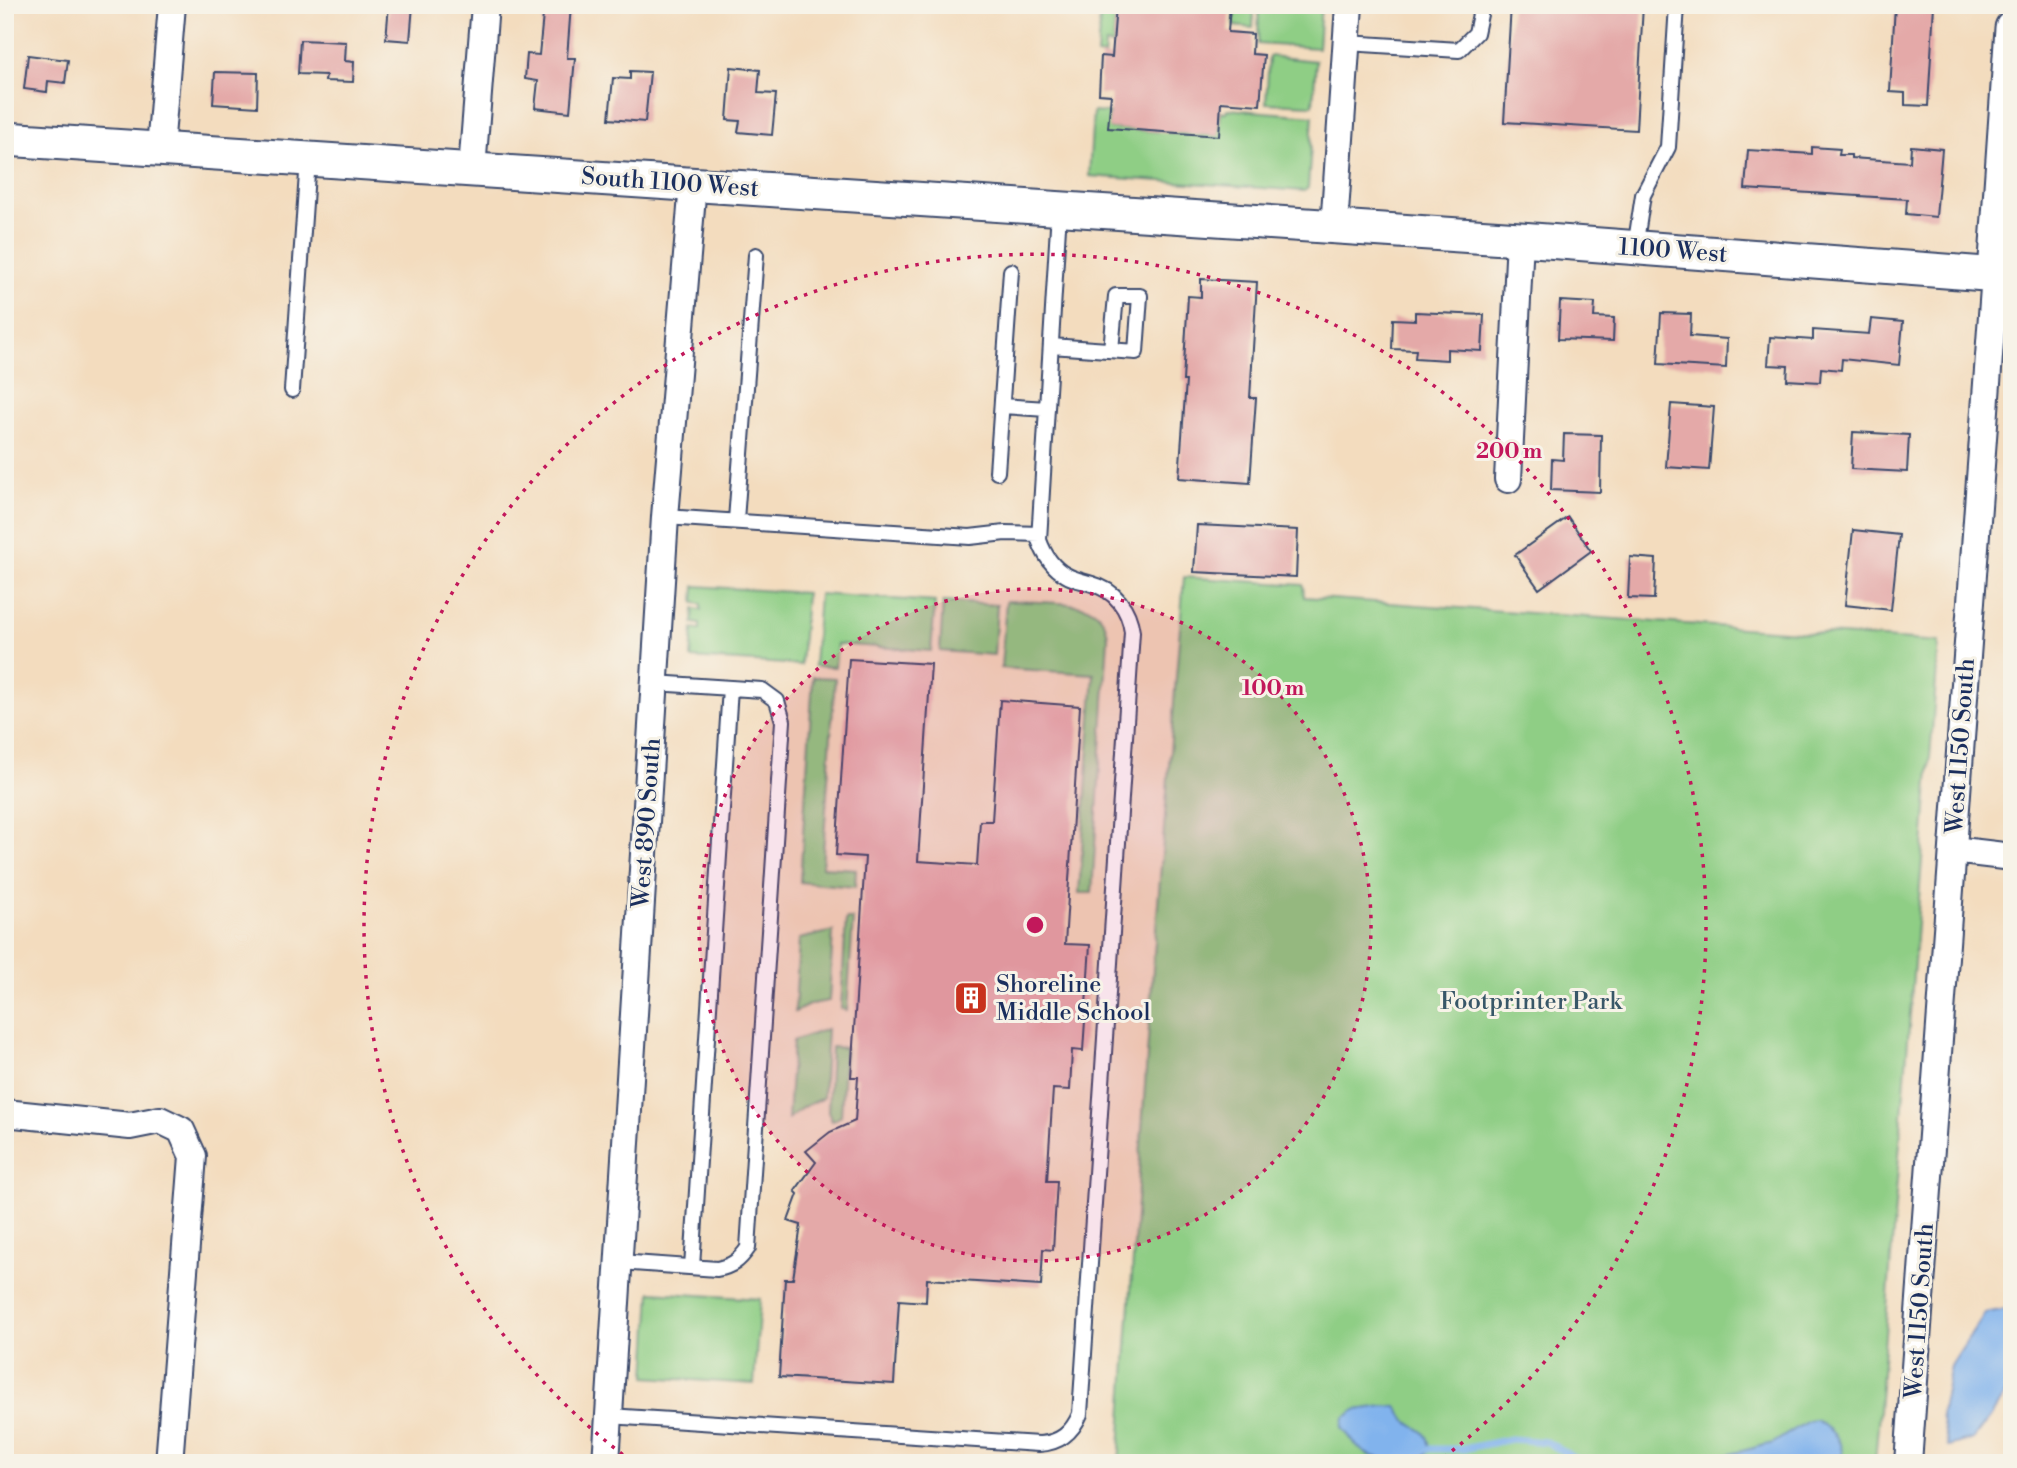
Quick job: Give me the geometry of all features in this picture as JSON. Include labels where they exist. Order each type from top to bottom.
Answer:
[{"type":"street","points":[[160,149],[172,5]]},
{"type":"street","points":[[472,169],[485,5]]},
{"type":"street","points":[[1334,228],[1349,5]]},
{"type":"street","name":"West 1150 South","points":[[1908,1463],[1953,850],[2003,275],[2012,29]]},
{"type":"street","name":"South 1100 West","points":[[5,139],[1334,228]]},
{"type":"street","name":"West 890 South","points":[[606,1463],[665,517],[693,184]]},
{"type":"street","name":"1100 West","points":[[1334,228],[2003,275]]},
{"type":"street","points":[[1508,479],[1520,239]]},
{"type":"street","points":[[1953,850],[2012,857]]},
{"type":"street","points":[[5,1113],[130,1126],[160,1121],[181,1130],[192,1156],[169,1463]]},
{"type":"lane","points":[[1347,43],[1459,50],[1476,33],[1482,5]]},
{"type":"lane","points":[[1635,248],[1643,195],[1668,147],[1677,5]]},
{"type":"lane","points":[[292,390],[308,159]]},
{"type":"lane","points":[[609,1416],[1039,1444],[1061,1439],[1075,1425],[1083,1401],[1132,632],[1127,613],[1116,598],[1101,587],[1073,579],[1061,572],[1045,552],[1039,534],[1059,210]]},
{"type":"lane","points":[[736,520],[756,255]]},
{"type":"lane","points":[[997,472],[1011,271]]},
{"type":"lane","points":[[1051,346],[1111,350]]},
{"type":"lane","points":[[1002,406],[1047,409]]},
{"type":"lane","points":[[665,517],[970,537],[1005,533],[1039,534]]},
{"type":"lane","points":[[619,1262],[717,1269],[731,1266],[747,1248],[772,904],[783,720],[781,709],[771,695],[762,690],[654,683]]},
{"type":"lane","points":[[692,1267],[730,688]]},
{"type":"green space","points":[[1101,5],[1116,6],[1113,45],[1105,44],[1104,56],[1097,55]]},
{"type":"green space","points":[[1235,5],[1254,5],[1253,28],[1234,26]]},
{"type":"green space","points":[[1259,5],[1321,5],[1318,48],[1258,44]]},
{"type":"green space","points":[[1269,56],[1316,61],[1313,105],[1266,103]]},
{"type":"green space","points":[[1227,109],[1313,116],[1308,188],[1304,191],[1089,176],[1093,112],[1109,113],[1109,128],[1218,136],[1221,112],[1226,112]]},
{"type":"green space","name":"Footprinter Park","points":[[1184,577],[1303,585],[1304,597],[1939,642],[1875,1463],[1119,1463],[1154,954]]},
{"type":"green space","points":[[695,586],[806,593],[801,665],[691,658],[693,629],[700,630],[700,624],[693,623],[694,609],[701,610],[701,604],[694,603]]},
{"type":"green space","points":[[819,594],[935,602],[931,651],[837,644],[835,667],[814,666]]},
{"type":"green space","points":[[1006,601],[1064,603],[1086,607],[1099,615],[1107,629],[1092,893],[1079,893],[1094,674],[1001,668]]},
{"type":"green space","points":[[943,602],[997,605],[994,655],[940,651]]},
{"type":"green space","points":[[813,677],[835,678],[822,867],[856,869],[855,887],[800,882]]},
{"type":"green space","points":[[846,919],[853,919],[847,1010],[841,1009]]},
{"type":"green space","points":[[833,931],[829,1001],[811,1004],[795,1012],[799,939]]},
{"type":"green space","points":[[827,1029],[823,1098],[803,1107],[788,1119],[793,1041]]},
{"type":"green space","points":[[831,1047],[845,1048],[841,1116],[832,1121],[828,1112]]},
{"type":"green space","points":[[651,1292],[760,1299],[754,1384],[646,1377]]},
{"type":"water","points":[[2012,1308],[2012,1383],[1973,1439],[1948,1446],[1941,1415],[1951,1366],[1985,1313]]},
{"type":"water","points":[[1397,1407],[1407,1421],[1426,1435],[1429,1451],[1424,1456],[1406,1460],[1369,1455],[1358,1447],[1342,1428],[1344,1418],[1356,1410]]},
{"type":"water","points":[[1816,1420],[1837,1437],[1843,1463],[1696,1463],[1773,1443],[1808,1421]]},
{"type":"building","points":[[389,5],[413,5],[410,41],[386,39]]},
{"type":"building","points":[[544,5],[571,5],[567,58],[575,58],[570,112],[535,108],[538,81],[525,79],[527,54],[539,55]]},
{"type":"building","points":[[1116,5],[1230,5],[1228,32],[1253,34],[1252,54],[1264,55],[1260,105],[1221,102],[1219,136],[1108,128],[1111,95],[1099,94],[1101,56],[1112,57]]},
{"type":"building","points":[[1511,5],[1643,5],[1636,130],[1504,122]]},
{"type":"building","points":[[1895,5],[1934,5],[1928,106],[1905,105],[1905,93],[1890,92]]},
{"type":"building","points":[[300,40],[346,42],[345,61],[354,62],[353,82],[325,81],[326,75],[298,74]]},
{"type":"building","points":[[28,55],[68,60],[65,83],[48,81],[47,92],[24,89]]},
{"type":"building","points":[[731,67],[760,70],[758,93],[776,94],[772,135],[738,132],[740,121],[727,120]]},
{"type":"building","points":[[630,71],[650,72],[645,122],[609,119],[613,78],[630,79]]},
{"type":"building","points":[[215,72],[258,73],[257,107],[213,104]]},
{"type":"building","points":[[1911,146],[1942,149],[1936,217],[1906,214],[1907,199],[1745,189],[1748,150],[1812,154],[1812,147],[1840,149],[1839,155],[1851,155],[1851,158],[1910,162]]},
{"type":"building","points":[[1201,279],[1257,282],[1250,398],[1256,398],[1250,483],[1179,478],[1186,381],[1183,381],[1188,296],[1201,297]]},
{"type":"building","points":[[1560,301],[1595,303],[1594,317],[1614,318],[1613,341],[1558,339]]},
{"type":"building","points":[[1415,312],[1484,315],[1482,351],[1447,349],[1447,360],[1415,358],[1416,350],[1392,349],[1393,319],[1415,320]]},
{"type":"building","points":[[1661,313],[1691,314],[1690,336],[1727,339],[1726,368],[1658,364]]},
{"type":"building","points":[[1871,319],[1903,322],[1899,365],[1842,359],[1841,370],[1821,368],[1820,382],[1787,380],[1788,366],[1768,365],[1770,337],[1813,340],[1813,330],[1869,334]]},
{"type":"building","points":[[1671,404],[1714,407],[1709,470],[1666,467]]},
{"type":"building","points":[[1853,432],[1909,435],[1907,472],[1851,469]]},
{"type":"building","points":[[1564,434],[1601,435],[1600,492],[1551,490],[1552,459],[1563,460]]},
{"type":"building","points":[[1568,517],[1591,551],[1539,589],[1515,555]]},
{"type":"building","points":[[1197,525],[1298,530],[1296,577],[1194,572]]},
{"type":"building","points":[[1853,530],[1899,535],[1891,610],[1845,605]]},
{"type":"building","points":[[1630,557],[1656,559],[1654,599],[1628,598]]},
{"type":"building","name":"Shoreline Middle School","points":[[849,659],[931,664],[918,861],[977,865],[980,821],[992,821],[1000,700],[1080,706],[1065,944],[1090,945],[1083,1051],[1072,1050],[1070,1090],[1053,1089],[1047,1181],[1057,1181],[1053,1250],[1043,1249],[1041,1286],[927,1279],[926,1302],[899,1300],[894,1384],[779,1377],[785,1279],[793,1279],[801,1225],[788,1221],[798,1194],[795,1191],[816,1162],[806,1151],[830,1132],[855,1121],[858,1077],[851,1077],[865,857],[836,855]]},
{"type":"waterway","points":[[1429,1449],[1463,1449],[1511,1439],[1547,1442],[1583,1463]]},
{"type":"place","name":"Shoreline Middle School","points":[[971,998]]}]
